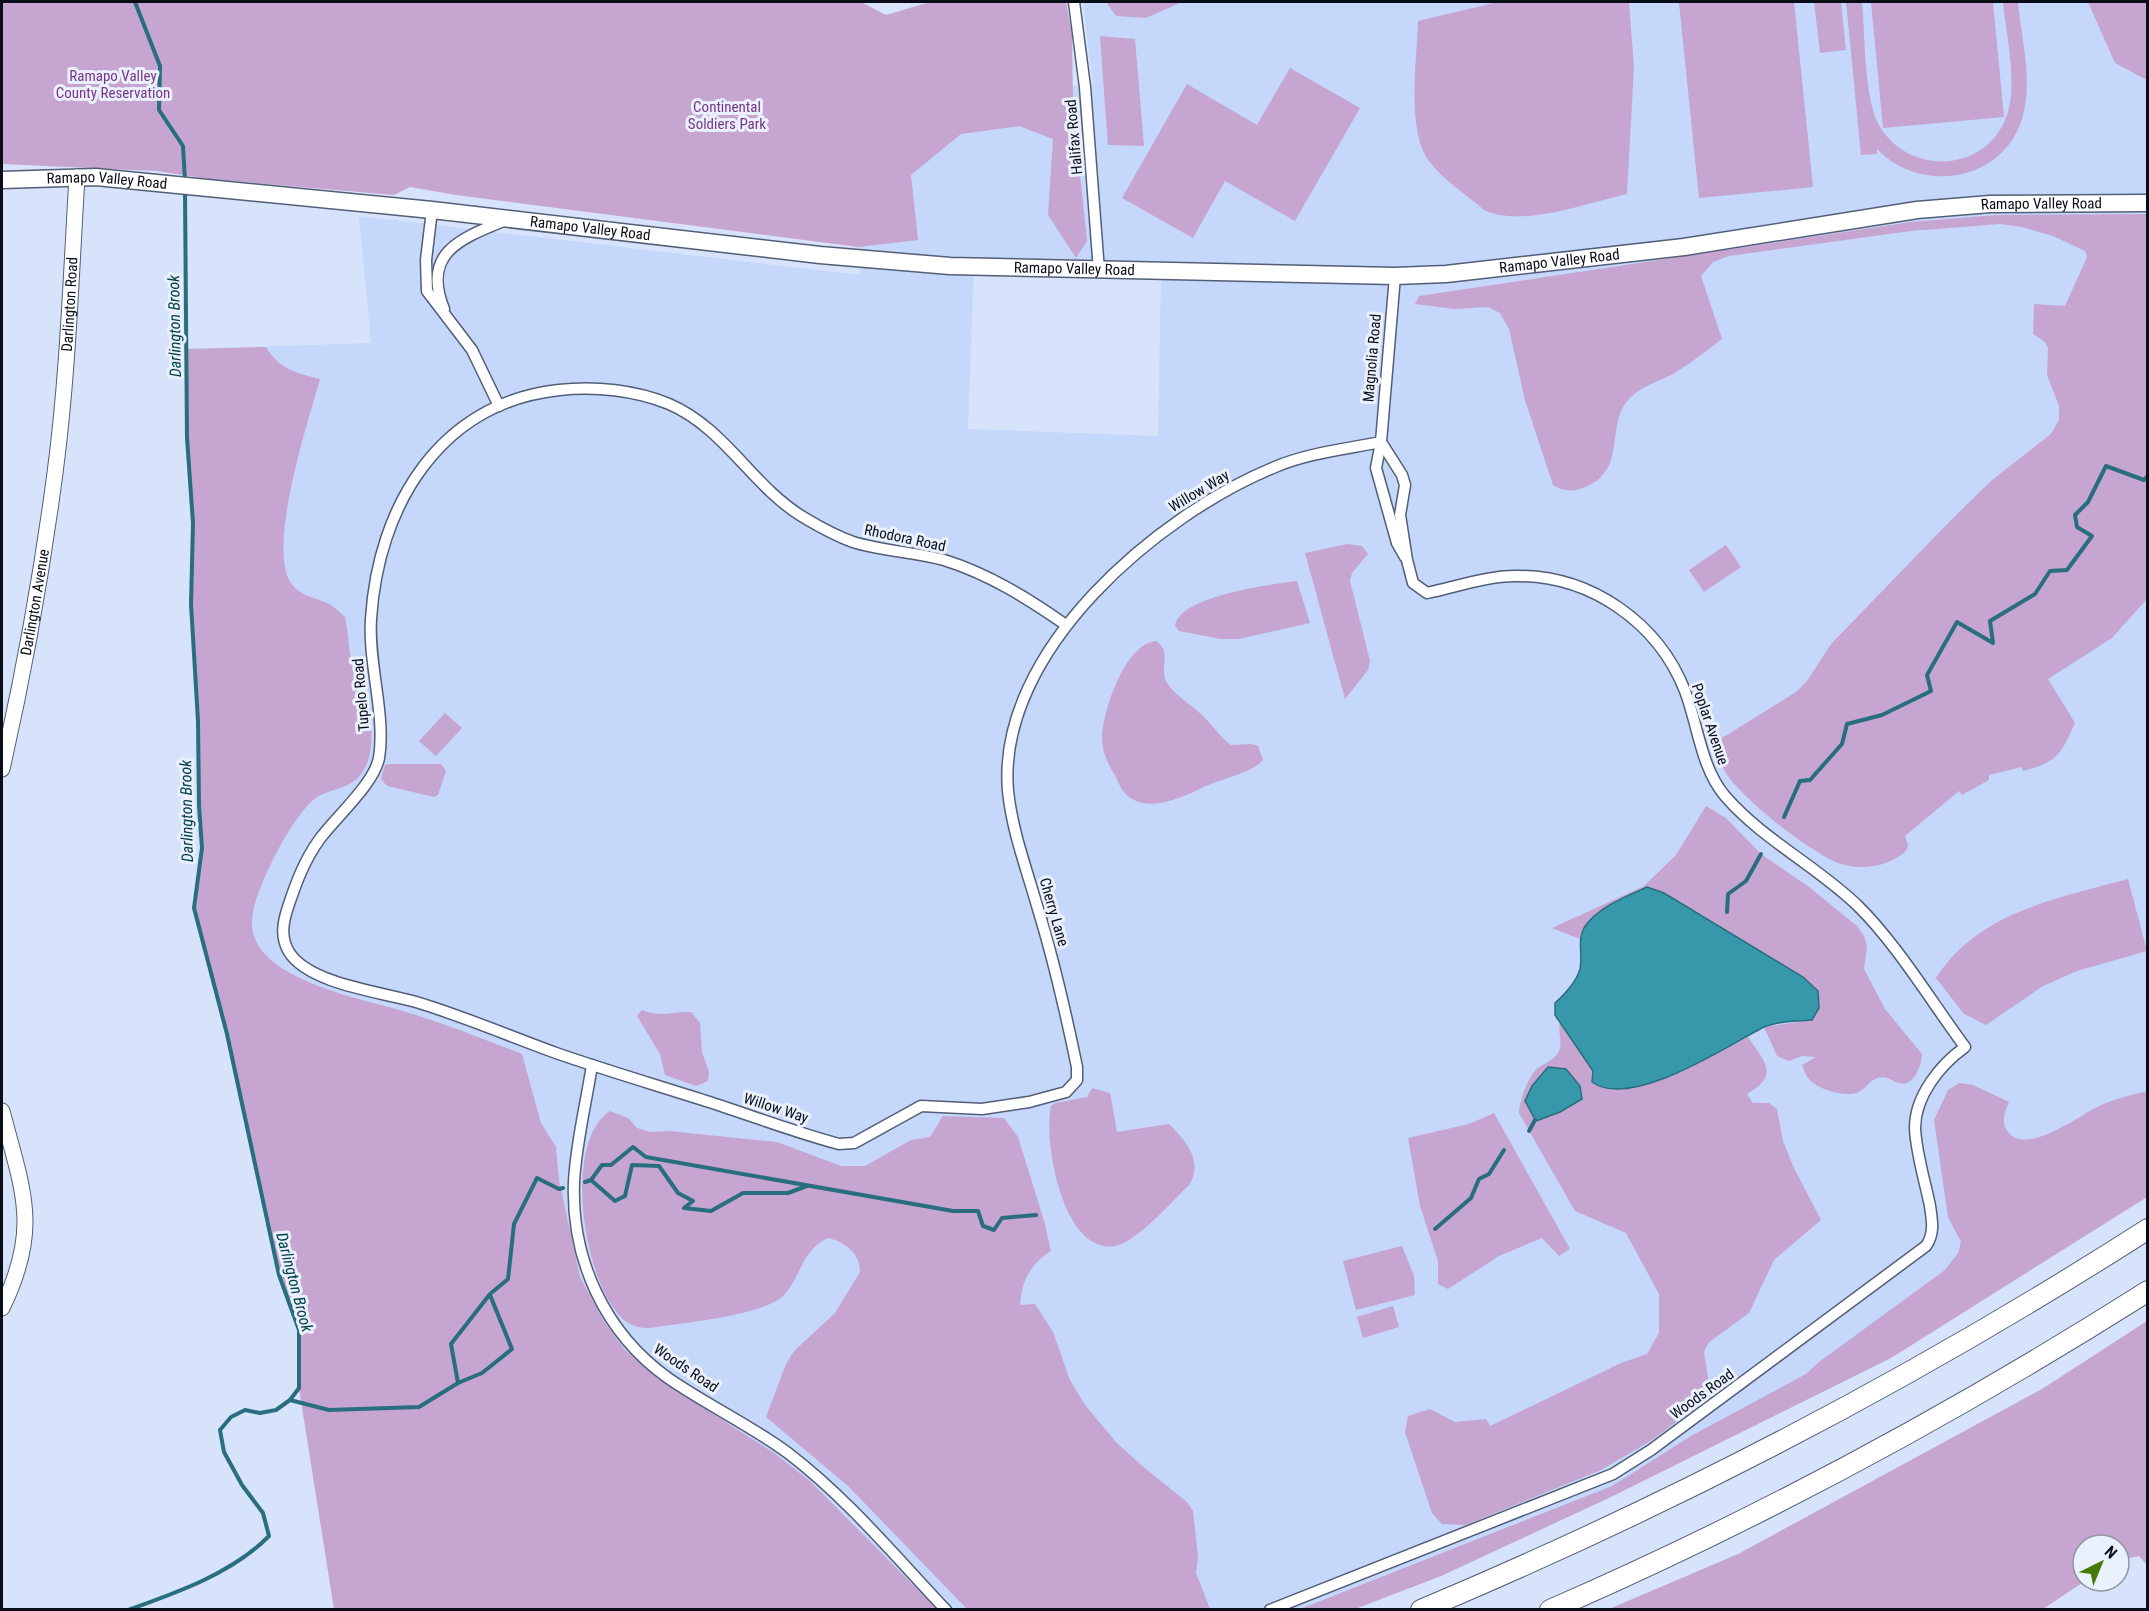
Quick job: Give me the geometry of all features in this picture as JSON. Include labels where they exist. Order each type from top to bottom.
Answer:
[{"type":"highway","points":[[1421,1610],[1603,1529],[1844,1409],[2008,1316],[2148,1229]]},
{"type":"highway","points":[[1550,1610],[1687,1547],[1868,1455],[2006,1377],[2148,1291]]},
{"type":"main road","name":"Ramapo Valley Road","points":[[2,180],[77,177],[171,184],[432,210],[820,255],[950,266],[1395,276],[1446,274],[1684,247],[1917,210],[2001,204],[2148,203]]},
{"type":"main road","name":"Darlington Road","points":[[59,434],[77,177]]},
{"type":"main road","name":"Darlington Avenue","points":[[2,769],[29,631],[59,434]]},
{"type":"main road","points":[[2,1111],[25,1201],[26,1221],[18,1269],[2,1308]]},
{"type":"street","name":"Halifax Road","points":[[1074,2],[1085,87],[1099,271]]},
{"type":"street","points":[[432,210],[426,284],[434,302],[478,359],[499,406]]},
{"type":"street","points":[[447,318],[438,294],[437,279],[448,252],[467,235],[511,219]]},
{"type":"street","name":"Magnolia Road","points":[[1395,276],[1381,442],[1376,468],[1397,543],[1407,560]]},
{"type":"street","name":"Tupelo Road","points":[[592,1065],[429,1006],[318,975],[291,956],[283,933],[294,889],[308,858],[370,778],[378,760],[380,739],[370,624],[377,570],[393,518],[409,486],[443,443],[470,420],[499,406],[546,391],[599,388],[638,395],[669,404],[697,419],[715,433],[748,467]]},
{"type":"street","points":[[1381,442],[1405,485],[1401,515],[1407,560]]},
{"type":"street","name":"Willow Way","points":[[1066,625],[1134,553],[1164,529],[1212,498],[1289,461],[1381,442]]},
{"type":"street","name":"Rhodora Road","points":[[748,467],[793,510],[822,528],[852,542],[938,558],[971,569],[995,580],[1066,625]]},
{"type":"street","name":"Poplar Avenue","points":[[1407,560],[1413,583],[1427,593],[1477,581],[1515,576],[1548,578],[1579,586],[1612,602],[1636,621],[1672,666],[1684,691],[1712,778],[1725,796],[1752,822],[1838,887],[1860,908],[1965,1047]]},
{"type":"street","name":"Cherry Lane","points":[[945,1107],[982,1109],[1029,1102],[1066,1092],[1077,1080],[1077,1067],[1060,988],[1017,838],[1008,790],[1009,756],[1021,707],[1066,625]]},
{"type":"street","name":"Woods Road","points":[[1270,1610],[1613,1474],[1651,1450],[1926,1246],[1933,1225],[1915,1127],[1921,1102],[1929,1085],[1948,1059],[1965,1047]]},
{"type":"street","name":"Willow Way","points":[[592,1065],[839,1144],[854,1143],[921,1106],[945,1107]]},
{"type":"street","name":"Woods Road","points":[[592,1065],[574,1179],[575,1221],[584,1264],[612,1322],[625,1339],[654,1367],[763,1436],[811,1472],[946,1610]]},
{"type":"shaded area","points":[[1083,2],[2147,2],[2147,1197],[1891,1358],[1613,1496],[1441,1576],[1355,1609],[334,1609],[299,1388],[299,1330],[279,1275],[227,1034],[194,908],[202,848],[191,604],[193,523],[187,438],[187,349],[371,343],[359,216],[860,275],[840,90],[1093,85]],"holes":[[[974,267],[1161,272],[1158,436],[968,429]]]},
{"type":"shaded area","points":[[1647,887],[1664,893],[1803,977],[1818,991],[1819,1008],[1812,1020],[1774,1024],[1762,1028],[1678,1073],[1653,1082],[1630,1088],[1609,1088],[1592,1082],[1593,1071],[1555,1015],[1555,1003],[1576,979],[1581,964],[1582,933],[1589,921],[1612,903]]},
{"type":"shaded area","points":[[1548,1067],[1566,1069],[1580,1086],[1582,1099],[1560,1112],[1536,1121],[1525,1101],[1532,1086]]},
{"type":"green space","name":"Continental Soldiers Park","points":[[2,2],[861,2],[886,15],[930,2],[1066,2],[1072,35],[1073,106],[1087,241],[1076,258],[1048,215],[1053,139],[1019,126],[961,134],[911,175],[918,240],[858,247],[456,195],[410,187],[394,195],[209,179],[157,171],[2,164]]},
{"type":"green space","points":[[1106,2],[1182,2],[1146,18],[1116,16]]},
{"type":"green space","points":[[1498,2],[1629,2],[1634,67],[1627,194],[1555,212],[1517,216],[1499,215],[1484,210],[1448,181],[1429,161],[1417,131],[1415,113],[1418,21]]},
{"type":"green space","points":[[1794,2],[1813,187],[1699,198],[1679,3]]},
{"type":"green space","points":[[1814,2],[1841,2],[1846,50],[1820,53]]},
{"type":"green space","points":[[1846,2],[1862,2],[1870,97],[1878,123],[1891,141],[1907,153],[1926,160],[1946,161],[1965,158],[1982,149],[1997,134],[2007,115],[2010,103],[2011,74],[2003,2],[2018,2],[2026,71],[2026,98],[2016,134],[2002,153],[1983,166],[1962,174],[1940,176],[1917,173],[1896,164],[1877,149],[1877,154],[1861,155]]},
{"type":"green space","points":[[1871,2],[1993,2],[2004,117],[1883,128]]},
{"type":"green space","points":[[2088,2],[2147,2],[2147,80],[2115,63]]},
{"type":"green space","points":[[1100,36],[1135,39],[1144,146],[1108,145]]},
{"type":"green space","points":[[1290,68],[1360,108],[1295,221],[1225,181],[1193,238],[1122,198],[1187,84],[1257,125]]},
{"type":"green space","points":[[2147,214],[2147,599],[2112,638],[2048,679],[2075,723],[2066,743],[2056,756],[2044,764],[2023,771],[2022,767],[1989,775],[1989,780],[1962,795],[1959,791],[1905,836],[1908,845],[1906,851],[1876,866],[1850,866],[1829,859],[1779,825],[1734,784],[1724,769],[1714,743],[1796,692],[1807,681],[1831,644],[1952,519],[1992,480],[2051,434],[2059,420],[2059,406],[2047,375],[2048,348],[2045,342],[2033,334],[2034,304],[2065,306],[2087,257],[2085,251],[2053,236],[2022,227],[2000,224],[1911,231],[1729,256],[1713,262],[1701,276],[1722,339],[1679,370],[1644,387],[1629,399],[1618,422],[1614,447],[1606,471],[1597,480],[1583,488],[1571,490],[1560,489],[1553,485],[1525,400],[1509,329],[1500,313],[1488,307],[1454,309],[1415,304],[1419,296],[1911,222],[1996,215]]},
{"type":"green space","points":[[266,347],[282,365],[320,379],[291,487],[283,547],[286,571],[294,587],[307,596],[331,605],[345,617],[353,671],[361,689],[368,694],[371,747],[363,771],[355,780],[320,795],[312,801],[283,840],[256,899],[252,922],[254,936],[263,952],[297,977],[342,994],[463,1031],[522,1054],[541,1123],[556,1147],[559,1180],[580,1277],[605,1323],[624,1349],[657,1378],[774,1453],[810,1481],[937,1609],[334,1609],[299,1388],[299,1330],[279,1275],[227,1034],[194,908],[202,848],[191,604],[193,523],[187,438],[187,349]]},
{"type":"green space","points":[[1347,544],[1362,546],[1368,554],[1352,573],[1350,581],[1370,661],[1368,670],[1345,699],[1305,553]]},
{"type":"green space","points":[[1726,545],[1741,567],[1704,592],[1689,570]]},
{"type":"green space","points":[[1297,581],[1310,623],[1239,639],[1221,639],[1179,631],[1175,626],[1180,616],[1209,599],[1228,593]]},
{"type":"green space","points":[[1156,641],[1164,650],[1165,678],[1171,688],[1201,714],[1231,745],[1258,746],[1263,760],[1245,771],[1178,798],[1167,802],[1146,803],[1137,801],[1122,790],[1106,759],[1102,739],[1111,697],[1125,666],[1145,645]]},
{"type":"green space","points":[[445,713],[462,728],[436,756],[419,741]]},
{"type":"green space","points":[[441,764],[446,771],[438,795],[434,797],[387,786],[381,779],[385,765]]},
{"type":"green space","points":[[1706,806],[1726,818],[1761,854],[1809,887],[1857,926],[1867,946],[1864,969],[1885,1009],[1922,1054],[1919,1069],[1909,1082],[1904,1084],[1881,1077],[1873,1080],[1859,1092],[1841,1094],[1821,1087],[1808,1078],[1802,1065],[1816,1057],[1802,1056],[1789,1061],[1777,1056],[1764,1027],[1812,1020],[1803,977],[1664,893],[1647,887],[1608,907],[1592,921],[1580,939],[1552,928],[1644,886],[1676,855]]},
{"type":"green space","points":[[2128,879],[2147,951],[2077,971],[2043,986],[1986,1025],[1964,1014],[1936,978],[1953,956],[1974,937],[1997,923],[2048,901]]},
{"type":"green space","points":[[642,1010],[660,1014],[691,1012],[700,1023],[702,1052],[709,1072],[708,1081],[696,1086],[665,1075],[660,1054],[637,1016]]},
{"type":"green space","points":[[1560,1021],[1593,1071],[1592,1082],[1679,1073],[1748,1037],[1764,1061],[1766,1074],[1763,1081],[1747,1094],[1753,1103],[1769,1103],[1777,1109],[1783,1141],[1793,1166],[1821,1220],[1774,1260],[1749,1313],[1708,1343],[1704,1352],[1711,1396],[1652,1440],[1601,1470],[1466,1525],[1442,1524],[1432,1513],[1405,1432],[1408,1416],[1430,1409],[1455,1422],[1486,1419],[1490,1426],[1621,1363],[1647,1354],[1659,1333],[1659,1294],[1626,1233],[1575,1211],[1519,1113],[1531,1076],[1539,1067],[1552,1059],[1560,1049]]},
{"type":"green space","points":[[1959,1083],[1973,1085],[2009,1102],[2004,1124],[2008,1132],[2017,1138],[2027,1139],[2053,1132],[2105,1104],[2147,1091],[2147,1197],[1891,1358],[1613,1496],[1441,1576],[1355,1609],[1300,1609],[1612,1486],[1691,1436],[1806,1374],[1819,1362],[1945,1270],[1958,1253],[1961,1242],[1948,1217],[1934,1120],[1948,1090]]},
{"type":"green space","points":[[1092,1088],[1110,1093],[1117,1132],[1169,1124],[1187,1144],[1194,1160],[1195,1168],[1189,1185],[1144,1229],[1124,1243],[1115,1246],[1097,1244],[1082,1233],[1070,1215],[1054,1168],[1050,1144],[1051,1106],[1055,1103],[1087,1097]]},
{"type":"green space","points":[[610,1111],[628,1118],[637,1128],[650,1132],[669,1131],[777,1142],[841,1166],[865,1166],[911,1140],[930,1137],[943,1116],[1004,1118],[1018,1137],[1051,1251],[1038,1261],[1028,1274],[1022,1289],[1020,1305],[1035,1304],[1053,1332],[1070,1380],[1085,1405],[1116,1442],[1187,1502],[1193,1511],[1198,1557],[1196,1573],[1210,1609],[967,1609],[848,1486],[766,1417],[786,1364],[794,1351],[835,1313],[860,1272],[854,1254],[846,1246],[828,1238],[819,1243],[807,1256],[784,1295],[759,1308],[721,1318],[650,1328],[630,1324],[610,1303],[598,1278],[589,1247],[584,1215],[582,1182],[586,1152],[595,1128]]},
{"type":"green space","points":[[1494,1113],[1570,1249],[1559,1256],[1542,1238],[1499,1256],[1448,1289],[1438,1284],[1438,1261],[1420,1206],[1408,1138],[1469,1124]]},
{"type":"green space","points":[[1402,1246],[1414,1276],[1415,1295],[1356,1310],[1343,1261]]},
{"type":"green space","points":[[1393,1306],[1399,1327],[1363,1338],[1357,1317]]},
{"type":"green space","points":[[2147,1321],[2147,1565],[2139,1556],[2131,1558],[2131,1533],[2071,1533],[2071,1590],[2043,1609],[1609,1609],[1738,1554],[2042,1389]]},
{"type":"waterway","name":"Darlington Brook","points":[[135,2],[160,66],[159,110],[183,146],[185,181]]},
{"type":"waterway","name":"Darlington Brook","points":[[128,1610],[184,1589],[221,1571],[239,1561],[269,1536],[263,1513],[242,1485],[224,1452],[220,1430],[231,1417],[245,1410],[260,1413],[276,1410],[290,1400],[299,1388],[299,1330],[279,1275],[227,1034],[194,908],[202,848],[191,604],[193,523],[187,438],[185,191]]},
{"type":"waterway","points":[[1784,817],[1800,781],[1810,780],[1842,744],[1847,724],[1882,715],[1931,691],[1927,675],[1957,622],[1993,643],[1990,621],[2035,594],[2050,571],[2067,570],[2092,536],[2077,527],[2075,515],[2088,502],[2106,466],[2144,480],[2148,476]]},
{"type":"waterway","points":[[1727,912],[1728,894],[1746,881],[1761,854]]},
{"type":"waterway","points":[[1529,1131],[1535,1120]]},
{"type":"waterway","points":[[585,1182],[591,1180],[602,1165],[611,1165],[633,1147],[646,1157],[953,1211],[978,1211],[983,1226],[994,1230],[1002,1218],[1036,1215]]},
{"type":"waterway","points":[[1435,1229],[1471,1198],[1479,1179],[1489,1174],[1504,1150]]},
{"type":"waterway","points":[[591,1180],[615,1201],[625,1196],[632,1165],[659,1166],[678,1193],[693,1201],[684,1208],[711,1211],[743,1193],[788,1193],[807,1186]]},
{"type":"waterway","points":[[290,1400],[329,1410],[419,1407],[458,1383],[451,1344],[490,1294],[508,1279],[514,1224],[537,1178],[559,1189],[563,1188]]},
{"type":"waterway","points":[[458,1383],[482,1373],[512,1349],[490,1295]]},
{"type":"park label","name":"Ramapo Valley County Reservation","points":[[113,84]]}]
